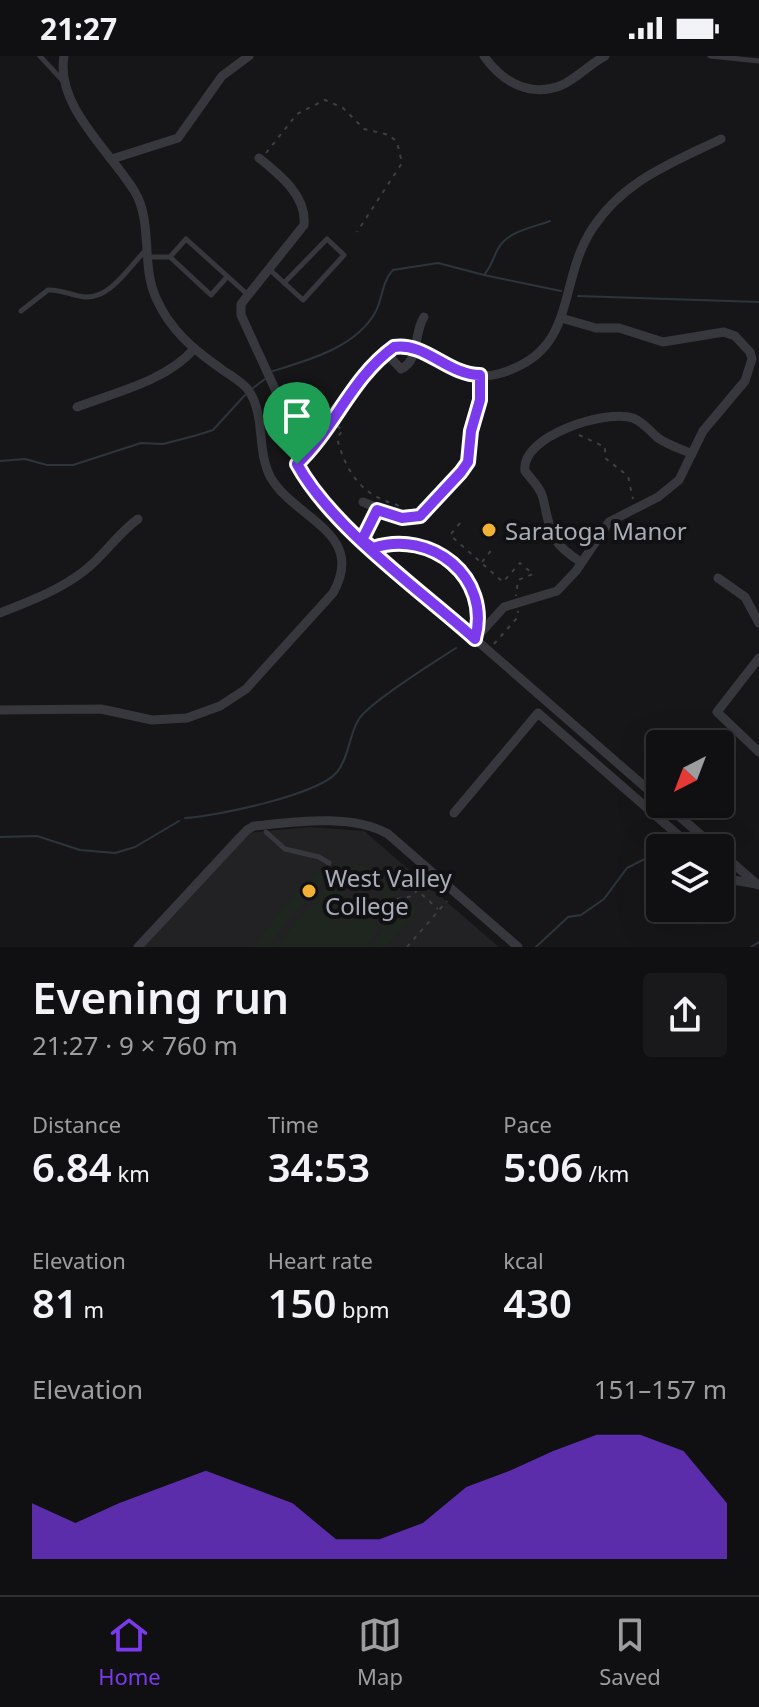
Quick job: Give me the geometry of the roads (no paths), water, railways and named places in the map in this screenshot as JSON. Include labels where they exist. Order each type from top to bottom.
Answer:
[{"type":"street","points":[[0,710],[101,709],[152,720],[187,718],[220,706],[246,689],[333,593],[341,579],[343,560],[338,543],[271,478],[262,446],[260,415],[248,388],[177,333],[156,298],[136,195],[72,102],[63,81],[64,56]]},
{"type":"street","points":[[112,159],[178,138],[222,76],[249,56]]},
{"type":"street","points":[[484,56],[506,81],[539,91],[563,84],[605,56]]},
{"type":"street","points":[[297,464],[334,423],[351,390],[386,353],[405,345],[465,374],[480,375],[497,374],[536,358],[553,339],[592,229],[613,202],[635,181],[721,139]]},
{"type":"street","points":[[261,160],[296,193],[306,212],[304,225],[241,304],[241,315],[280,400],[297,464],[311,490],[362,540],[646,788]]},
{"type":"street","points":[[386,353],[401,369],[405,368],[414,357],[424,317]]},
{"type":"street","points":[[475,639],[504,607],[557,591],[609,522],[670,488],[703,431],[745,381],[752,359],[744,343],[724,332],[678,343],[663,342],[619,328],[581,325],[561,318]]},
{"type":"street","points":[[77,407],[167,372],[182,363],[194,349]]},
{"type":"street","points":[[363,502],[400,518],[411,518],[425,512],[468,462],[471,431],[480,400],[480,375]]},
{"type":"street","points":[[581,562],[558,546],[550,533],[543,497],[525,471],[524,463],[539,444],[596,417],[628,417],[637,420],[661,440],[692,454]]},
{"type":"street","points":[[362,540],[377,510]]},
{"type":"street","points":[[0,613],[54,592],[87,569],[121,531],[138,519]]},
{"type":"street","points":[[373,548],[385,544],[422,547],[455,562],[468,579],[474,597],[478,628],[475,639]]},
{"type":"street","points":[[718,578],[745,597],[759,623]]},
{"type":"street","points":[[759,658],[720,703],[717,712],[759,752]]},
{"type":"street","points":[[454,813],[538,713],[677,834]]},
{"type":"street","points":[[681,818],[700,834]]},
{"type":"street","points":[[138,947],[247,830],[254,826],[316,823],[366,824],[388,834],[518,947]]},
{"type":"street","points":[[734,864],[759,885]]},
{"type":"street","points":[[734,880],[759,885]]},
{"type":"lane","points":[[40,56],[63,81]]},
{"type":"lane","points":[[710,56],[759,61]]},
{"type":"lane","points":[[170,257],[186,239],[248,295]]},
{"type":"lane","points":[[269,269],[284,283],[303,300],[344,255],[327,239],[284,283]]},
{"type":"lane","points":[[21,311],[48,290],[90,297],[99,295],[109,290],[146,254],[170,257],[211,295],[227,277]]},
{"type":"lane","points":[[266,832],[285,849],[319,857],[329,863]]},
{"type":"waterway","points":[[273,371],[331,350],[357,334],[376,311],[393,270],[438,263],[484,275],[499,247],[509,237],[550,221]]},
{"type":"waterway","points":[[484,275],[561,291]]},
{"type":"waterway","points":[[578,296],[759,302]]},
{"type":"waterway","points":[[253,388],[265,379]]},
{"type":"waterway","points":[[0,461],[25,459],[47,465],[73,465],[141,443],[163,444],[194,436],[213,430],[245,395]]},
{"type":"waterway","points":[[185,818],[266,803],[310,789],[326,780],[342,765],[356,725],[365,712],[456,648]]},
{"type":"waterway","points":[[0,837],[37,836],[80,850],[115,853],[135,847],[179,821]]},
{"type":"waterway","points":[[536,947],[568,917],[581,915],[604,899],[627,868],[646,858]]},
{"type":"waterway","points":[[751,947],[759,942]]},
{"type":"place","name":"Saratoga Manor","points":[[489,530]]},
{"type":"place","name":"West Valley College","points":[[309,891]]}]
